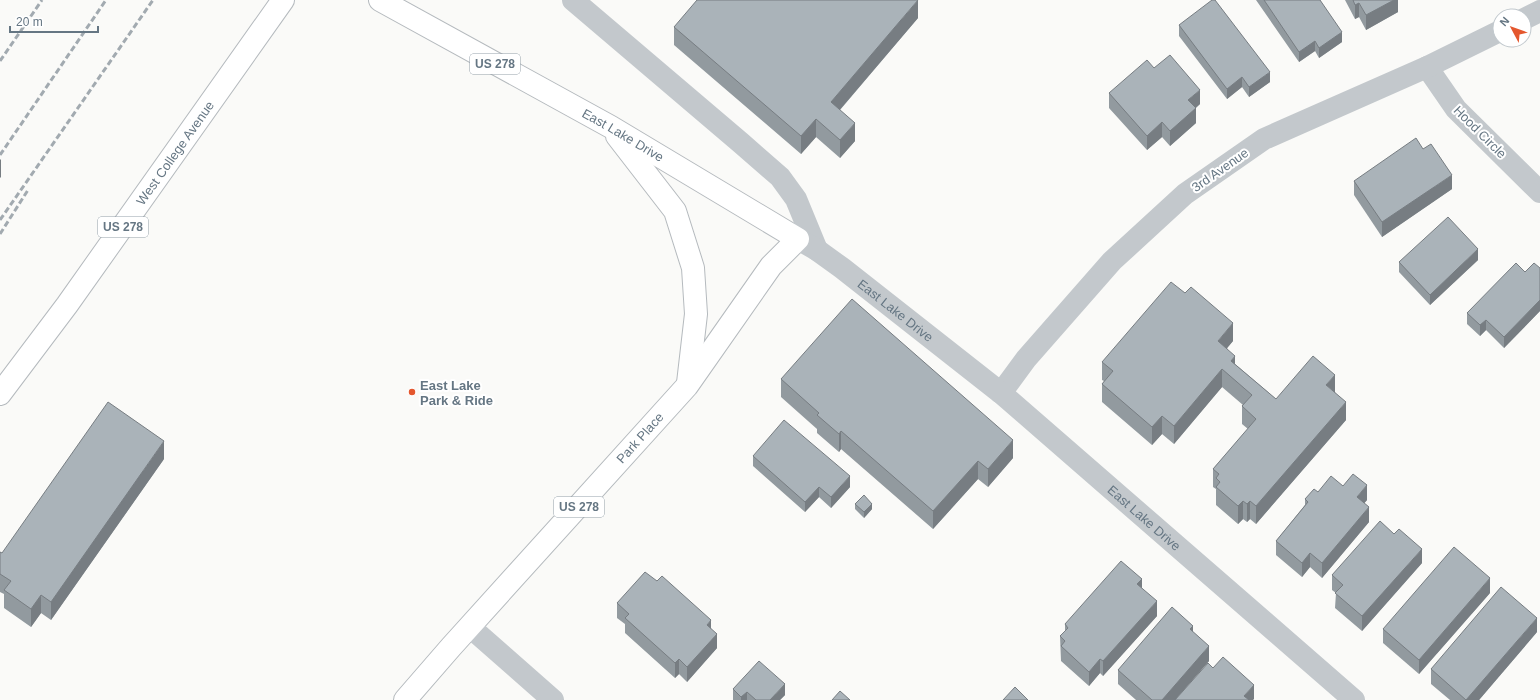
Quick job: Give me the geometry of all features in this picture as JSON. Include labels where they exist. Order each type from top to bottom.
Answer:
[{"type":"main road","name":"East Lake Drive","points":[[380,0],[611,127],[798,239]]},
{"type":"main road","name":"West College Avenue","points":[[0,394],[67,305],[279,6]]},
{"type":"main road","name":"US 278","points":[[611,127],[675,211],[693,268],[696,314],[687,386]]},
{"type":"main road","name":"Park Place","points":[[470,627],[687,386],[771,266],[798,239]]},
{"type":"main road","name":"US 278","points":[[405,700],[470,627]]},
{"type":"street","points":[[573,0],[780,178],[796,198],[817,250]]},
{"type":"street","name":"3rd Avenue","points":[[1001,393],[1026,359],[1112,261],[1185,194],[1264,139],[1427,67],[1492,35]]},
{"type":"street","name":"Hood Circle","points":[[1427,67],[1456,109],[1540,192]]},
{"type":"street","name":"East Lake Drive","points":[[798,239],[817,250],[1001,393],[1354,700]]},
{"type":"street","points":[[470,627],[553,700]]},
{"type":"building","points":[[697,0],[918,0],[831,102],[855,123],[840,140],[816,119],[801,136],[674,27]]},
{"type":"building","points":[[1212,0],[1215,0],[1270,72],[1249,87],[1242,77],[1227,89],[1179,25]]},
{"type":"building","points":[[1264,0],[1320,0],[1342,32],[1319,48],[1315,41],[1299,52]]},
{"type":"building","points":[[1353,0],[1394,0],[1366,15],[1359,3],[1355,5]]},
{"type":"building","points":[[1170,55],[1200,90],[1188,100],[1196,108],[1170,131],[1162,122],[1147,136],[1109,93],[1147,60],[1154,68]]},
{"type":"building","points":[[1416,138],[1423,149],[1431,144],[1452,175],[1382,222],[1354,181]]},
{"type":"building","points":[[1448,217],[1478,249],[1430,295],[1399,262]]},
{"type":"building","points":[[1516,263],[1525,272],[1534,263],[1540,268],[1540,300],[1504,337],[1486,320],[1480,325],[1467,313]]},
{"type":"building","points":[[1171,282],[1185,293],[1191,287],[1233,323],[1218,341],[1235,356],[1231,361],[1276,399],[1313,356],[1335,375],[1326,385],[1346,402],[1256,506],[1250,501],[1247,504],[1243,501],[1238,506],[1216,487],[1220,482],[1216,478],[1219,474],[1213,469],[1256,419],[1242,406],[1252,395],[1222,369],[1174,426],[1162,416],[1152,427],[1102,384],[1113,371],[1102,362]]},
{"type":"building","points":[[852,299],[1013,440],[988,469],[978,461],[933,511],[841,431],[839,434],[817,415],[819,413],[781,379]]},
{"type":"building","points":[[108,402],[164,441],[51,602],[41,595],[31,609],[4,590],[11,581],[0,574],[0,552],[2,553]]},
{"type":"building","points":[[784,420],[850,476],[831,497],[819,487],[805,502],[753,456]]},
{"type":"building","points":[[1353,474],[1367,485],[1357,497],[1369,507],[1322,563],[1310,553],[1302,563],[1276,541],[1308,502],[1305,499],[1314,489],[1318,492],[1331,476],[1343,486]]},
{"type":"building","points":[[864,495],[872,504],[864,512],[855,504]]},
{"type":"building","points":[[1380,521],[1394,534],[1399,529],[1422,549],[1362,616],[1335,593],[1343,585],[1332,575]]},
{"type":"building","points":[[1454,547],[1490,578],[1419,660],[1383,629]]},
{"type":"building","points":[[1121,561],[1142,579],[1137,584],[1157,601],[1103,661],[1100,659],[1089,672],[1061,646],[1065,641],[1060,636],[1068,628],[1065,624]]},
{"type":"building","points":[[645,572],[657,581],[662,576],[711,620],[707,625],[717,634],[687,667],[679,659],[675,663],[625,618],[629,614],[617,603]]},
{"type":"building","points":[[1501,587],[1537,618],[1466,700],[1431,669]]},
{"type":"building","points":[[1172,607],[1193,626],[1190,629],[1209,646],[1162,700],[1152,700],[1118,670]]},
{"type":"building","points":[[1223,657],[1254,685],[1244,696],[1249,700],[1175,700],[1208,663],[1213,668]]},
{"type":"building","points":[[759,661],[785,684],[770,700],[756,700],[747,692],[741,697],[733,689]]},
{"type":"building","points":[[1015,687],[1028,700],[1003,700]]},
{"type":"building","points":[[840,691],[850,700],[832,700]]},
{"type":"railway","points":[[0,61],[42,0]]},
{"type":"railway","points":[[0,155],[106,0]]},
{"type":"railway","points":[[0,220],[153,0]]},
{"type":"railway","points":[[0,234],[28,190]]},
{"type":"place","name":"East Lake Park & Ride","points":[[412,392]]}]
